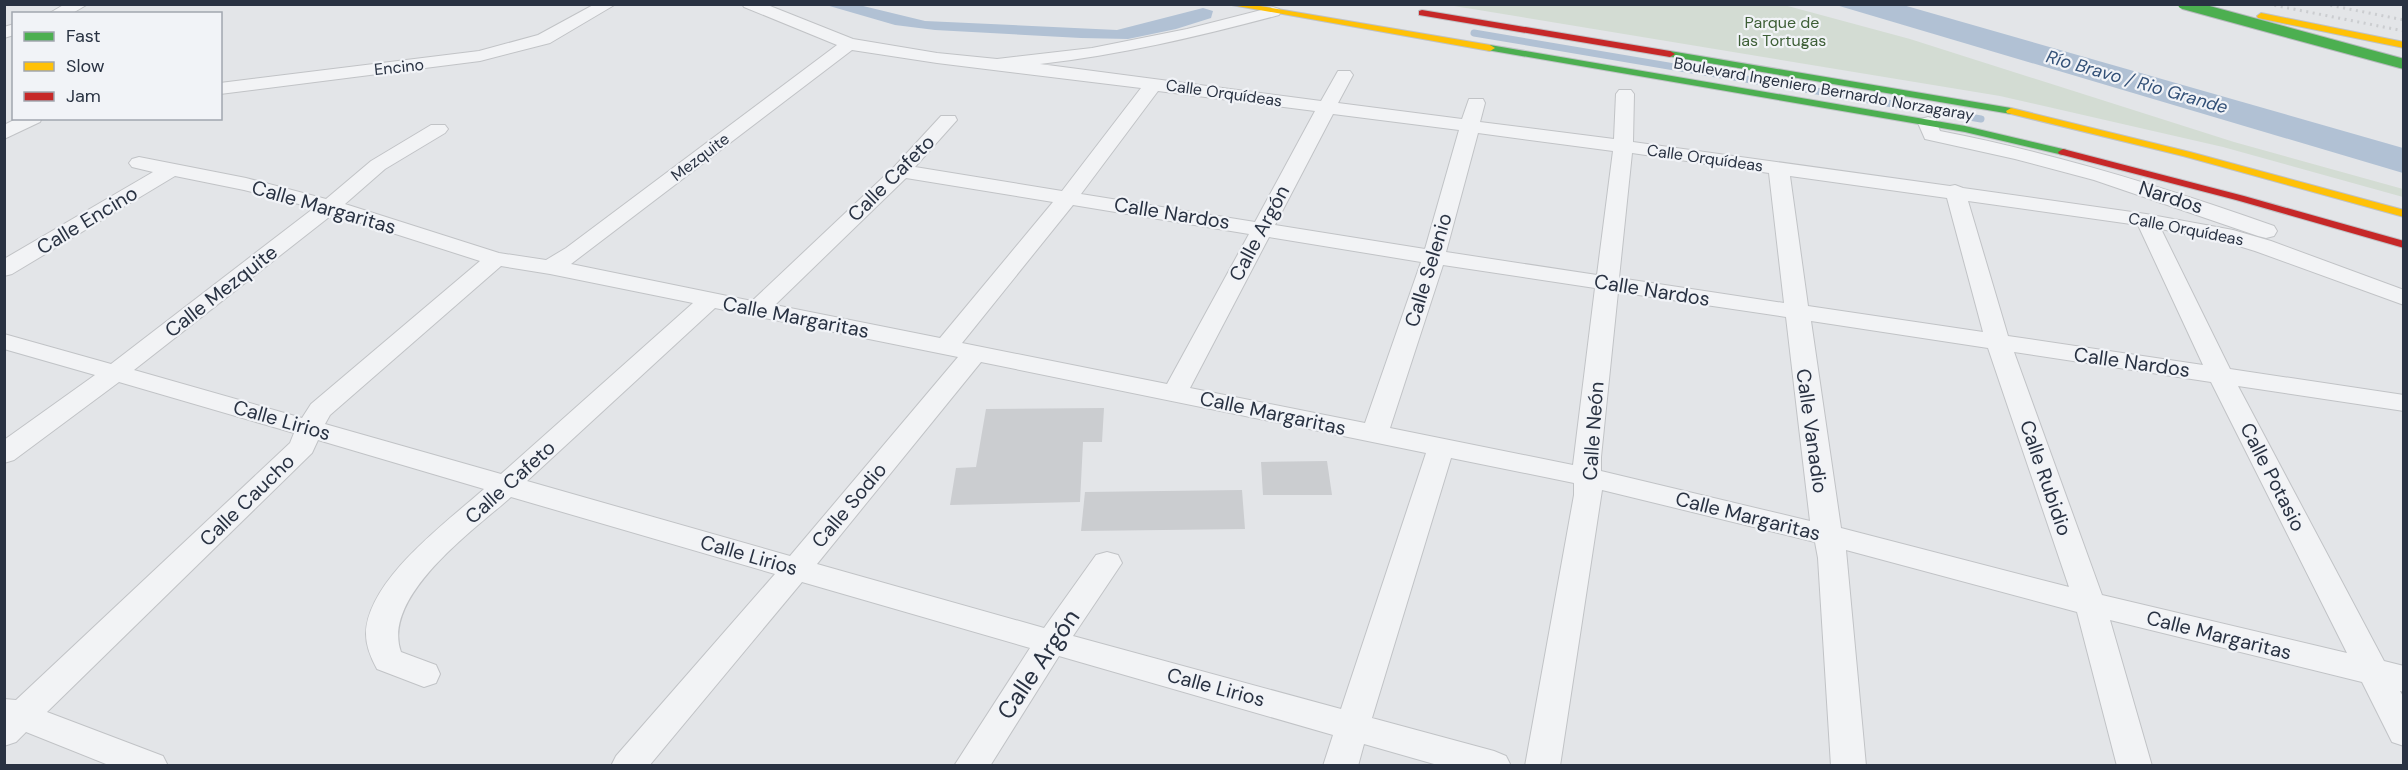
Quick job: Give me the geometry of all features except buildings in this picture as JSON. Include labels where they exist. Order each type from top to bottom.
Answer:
[{"type":"main road","name":"Boulevard Ingeniero Bernardo Norzagaray","points":[[1230,4],[2073,153],[2264,203],[2403,245]]},
{"type":"main road","points":[[2169,4],[2403,51]]},
{"type":"main road","points":[[2183,4],[2403,64]]},
{"type":"main road","points":[[2204,4],[2403,45]]},
{"type":"main road","points":[[2230,4],[2403,51]]},
{"type":"main road","name":"Boulevard Ingeniero Bernardo Norzagaray","points":[[1413,12],[2009,111],[2186,154],[2403,214]]},
{"type":"street","name":"Encino","points":[[222,89],[480,56],[544,39],[608,4]]},
{"type":"street","name":"Calle Orquídeas","points":[[750,4],[849,44],[937,58],[1325,106],[1955,191],[2146,220],[2253,243],[2403,298]]},
{"type":"street","points":[[60,12],[75,5]]},
{"type":"street","name":"Calle Orquídeas","points":[[997,64],[1092,53],[1188,34],[1273,12]]},
{"type":"street","name":"Mezquite","points":[[550,267],[574,253],[849,44]]},
{"type":"street","name":"Calle Argón","points":[[1175,393],[1325,106],[1344,75]]},
{"type":"street","points":[[946,346],[1068,197],[1154,84]]},
{"type":"street","name":"Calle Neón","points":[[1542,765],[1588,495],[1587,457],[1623,146],[1625,94]]},
{"type":"street","name":"Calle Selenio","points":[[1375,434],[1434,257],[1476,103]]},
{"type":"street","points":[[4,133],[29,120]]},
{"type":"street","name":"Calle Cafeto","points":[[756,310],[901,171],[948,120]]},
{"type":"street","name":"Calle Mezquite","points":[[4,454],[115,373],[330,206],[378,165],[438,129]]},
{"type":"street","name":"Nardos","points":[[1930,129],[2140,187],[2403,283]]},
{"type":"street","name":"Calle Margaritas","points":[[139,163],[169,171],[246,184],[330,206],[496,259],[550,267],[756,310],[946,346],[1588,477],[1828,535],[2090,604],[2403,679]]},
{"type":"street","name":"Calle Vanadio","points":[[1779,168],[1796,313],[1833,558],[1849,765]]},
{"type":"street","name":"Calle Encino","points":[[4,269],[169,171]]},
{"type":"street","name":"Calle Nardos","points":[[901,171],[1796,313],[2403,403]]},
{"type":"street","name":"Calle Rubidio","points":[[1955,191],[1998,342],[2090,604],[2135,765]]},
{"type":"street","name":"Calle Potasio","points":[[2146,220],[2220,375],[2403,732]]},
{"type":"street","name":"Calle Caucho","points":[[151,765],[10,719],[302,447],[309,428],[321,410],[496,259]]},
{"type":"street","name":"Calle Cafeto","points":[[424,674],[387,660],[381,645],[380,630],[393,598],[413,569],[710,300]]},
{"type":"street","name":"Calle Lirios","points":[[4,341],[1051,642],[1494,765]]},
{"type":"street","name":"Calle Sodio","points":[[628,765],[796,569],[975,353]]},
{"type":"street","points":[[1340,765],[1441,448]]},
{"type":"street","name":"Calle Argón","points":[[971,765],[1051,642],[1107,563]]},
{"type":"green space","name":"Parque de las Tortugas","points":[[1448,5],[1784,5],[1910,39],[2234,142],[2403,189],[2403,197],[2223,147],[2000,96]]},
{"type":"water","points":[[826,5],[859,5],[925,21],[1117,30],[1203,8],[1213,11],[1211,18],[1176,29],[1128,39],[935,30],[895,25]]},
{"type":"water","name":"Río Bravo / Rio Grande","points":[[1836,5],[1903,5],[2403,148],[2403,173]]},
{"type":"waterway","points":[[1474,33],[1981,119]]},
{"type":"railway","points":[[2268,4],[2404,31]]},
{"type":"railway","points":[[2324,4],[2404,20]]},
{"type":"railway","points":[[2399,4],[2404,6]]},
{"type":"traffic: fast","points":[[2183,4],[2404,64]]},
{"type":"traffic: fast","points":[[1490,48],[1965,129],[2063,152]]},
{"type":"traffic: fast","points":[[1670,54],[2011,111]]},
{"type":"traffic: slow","points":[[1230,4],[1490,48]]},
{"type":"traffic: slow","points":[[2261,16],[2404,45]]},
{"type":"traffic: slow","points":[[2011,111],[2186,154],[2404,214]]},
{"type":"traffic: jam","points":[[1422,13],[1670,54]]},
{"type":"traffic: jam","points":[[2063,152],[2240,198],[2404,245]]}]
